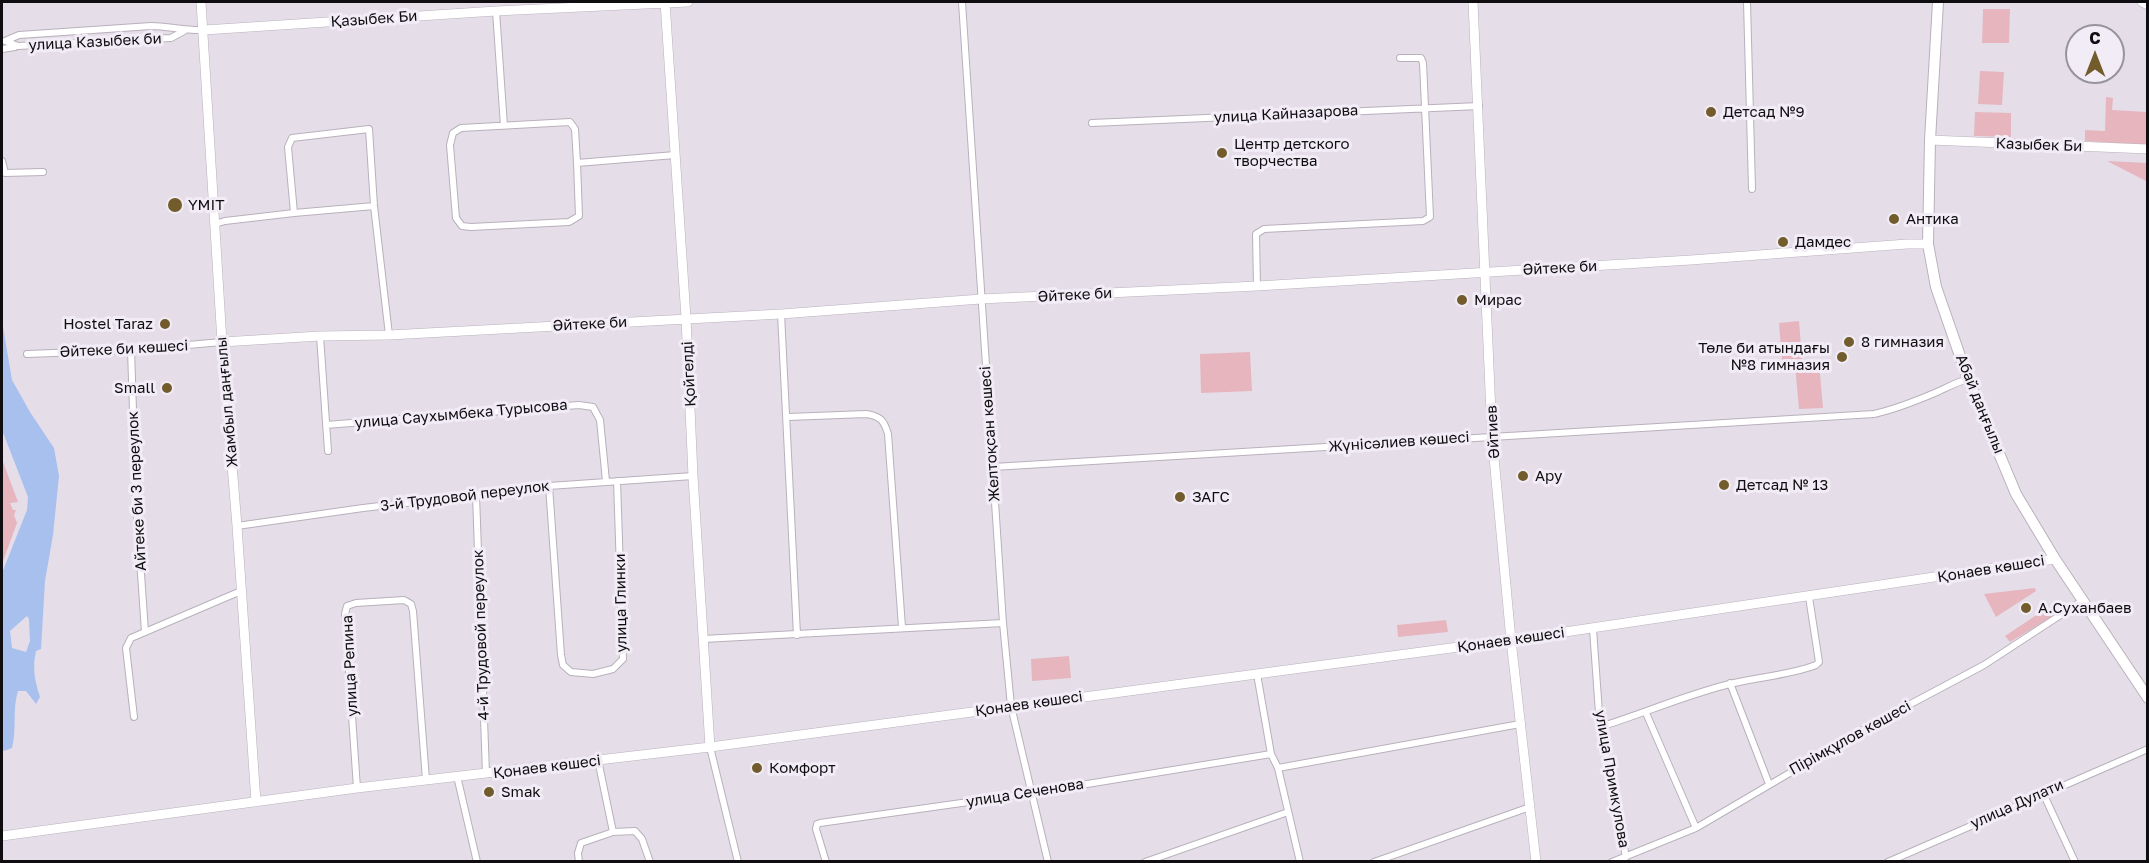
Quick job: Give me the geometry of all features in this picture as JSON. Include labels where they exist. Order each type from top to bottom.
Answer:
[{"type":"main road","name":"Абай даңғылы","points":[[1938,2],[1930,140],[1928,244],[1936,287],[1968,379],[2016,494],[2082,601],[2144,686],[2148,698]]},
{"type":"street","name":"Жамбыл даңғылы","points":[[201,2],[222,342],[256,802]]},
{"type":"street","name":"Қойгелді","points":[[665,2],[686,318],[693,476],[710,747]]},
{"type":"street","name":"Қазыбек Би","points":[[204,30],[496,11],[688,2]]},
{"type":"street","name":"Желтоқсан көшесі","points":[[962,2],[1003,623],[1011,706],[1048,861]]},
{"type":"street","name":"Әйтиев","points":[[1473,2],[1492,436],[1511,640],[1536,861]]},
{"type":"street","points":[[1748,2],[1752,189]]},
{"type":"street","points":[[2142,2],[2148,5]]},
{"type":"street","points":[[496,11],[504,126]]},
{"type":"street","name":"улица Казыбек би","points":[[184,31],[171,38],[18,46],[5,41],[19,35],[151,26],[170,26],[184,31],[204,30]]},
{"type":"street","points":[[2,49],[18,46]]},
{"type":"street","points":[[1257,286],[1256,234],[1263,229],[1423,221],[1430,217],[1423,63],[1420,58],[1400,58]]},
{"type":"street","name":"улица Кайназарова","points":[[1092,123],[1479,106]]},
{"type":"street","points":[[570,122],[575,129],[577,163],[579,216],[568,222],[471,227],[462,226],[456,218],[450,145],[453,133],[461,129],[570,122]]},
{"type":"street","points":[[294,213],[288,147],[292,138],[369,129],[374,206],[389,335]]},
{"type":"street","name":"Казыбек Би","points":[[1930,140],[2148,149]]},
{"type":"street","points":[[577,163],[675,155]]},
{"type":"street","points":[[2,161],[5,173],[43,172]]},
{"type":"street","points":[[215,224],[294,213],[374,206]]},
{"type":"street","name":"Әйтеке би","points":[[222,342],[781,314],[981,299],[1257,286],[1928,244]]},
{"type":"street","points":[[781,314],[788,417],[797,635]]},
{"type":"street","points":[[320,336],[328,451]]},
{"type":"street","name":"Әйтеке би көшесі","points":[[27,354],[131,350],[222,342]]},
{"type":"street","name":"Айтеке би 3 переулок","points":[[131,350],[136,501],[145,632]]},
{"type":"street","name":"Жүнісәлиев көшесі","points":[[993,467],[1492,436],[1706,426],[1874,414],[1900,408],[1956,382],[1968,379]]},
{"type":"street","name":"улица Саухымбека Турысова","points":[[326,425],[579,405],[593,407],[600,420],[606,481]]},
{"type":"street","points":[[788,417],[866,414],[876,415],[884,421],[888,434],[902,627]]},
{"type":"street","name":"3-й Трудовой переулок","points":[[237,526],[363,508],[549,486],[693,476]]},
{"type":"street","name":"улица Глинки","points":[[549,486],[563,665],[571,672],[593,674],[613,669],[623,658],[617,480]]},
{"type":"street","name":"4-й Трудовой переулок","points":[[476,495],[486,774]]},
{"type":"street","name":"Қонаев көшесі","points":[[2,836],[357,788],[710,747],[1511,640],[2055,559]]},
{"type":"street","points":[[134,717],[126,648],[131,638],[241,591]]},
{"type":"street","points":[[1600,727],[1680,698],[1730,684],[1816,665],[1820,662],[1809,597]]},
{"type":"street","name":"улица Репина","points":[[357,788],[345,614],[347,606],[356,603],[404,600],[411,604],[426,780]]},
{"type":"street","name":"Пірімқұлов көшесі","points":[[1612,861],[1696,828],[1873,724],[1984,664],[2082,601]]},
{"type":"street","points":[[703,639],[1003,623]]},
{"type":"street","name":"улица Примкулова","points":[[1593,628],[1600,727],[1626,857]]},
{"type":"street","points":[[1257,674],[1271,754],[1278,768],[1300,861]]},
{"type":"street","points":[[1730,684],[1769,784]]},
{"type":"street","points":[[1646,712],[1696,828]]},
{"type":"street","points":[[1278,768],[1520,724]]},
{"type":"street","points":[[710,747],[738,861]]},
{"type":"street","name":"улица Дулати","points":[[1888,861],[2148,749]]},
{"type":"street","name":"улица Сеченова","points":[[826,861],[816,829],[817,824],[820,823],[1032,793],[1271,754]]},
{"type":"street","points":[[598,760],[613,832]]},
{"type":"street","points":[[457,776],[477,861]]},
{"type":"street","points":[[2043,793],[2075,861]]},
{"type":"street","points":[[1374,861],[1530,807]]},
{"type":"street","points":[[1145,861],[1288,812]]},
{"type":"street","points":[[579,861],[578,853],[581,843],[613,832],[635,831],[640,834],[650,861]]},
{"type":"shaded area","points":[[1983,9],[2010,9],[2009,43],[1982,43]]},
{"type":"shaded area","points":[[1980,71],[2004,72],[2002,105],[1978,104]]},
{"type":"shaded area","points":[[2106,97],[2113,98],[2112,110],[2147,112],[2147,145],[2085,141],[2085,130],[2105,131]]},
{"type":"shaded area","points":[[1975,112],[2011,113],[2011,137],[1974,136]]},
{"type":"shaded area","points":[[2107,161],[2147,163],[2147,182],[2146,181]]},
{"type":"shaded area","points":[[1799,321],[1802,359],[1782,360],[1779,323]]},
{"type":"shaded area","points":[[1250,352],[1252,391],[1201,393],[1200,354]]},
{"type":"shaded area","points":[[1819,363],[1823,408],[1799,409],[1795,365]]},
{"type":"shaded area","points":[[2,459],[18,502],[10,503],[13,510],[16,510],[14,515],[17,523],[2,564]]},
{"type":"shaded area","points":[[2035,588],[2036,591],[1996,617],[1984,594]]},
{"type":"shaded area","points":[[2047,608],[2053,616],[2010,642],[2005,636]]},
{"type":"shaded area","points":[[1446,620],[1448,632],[1398,637],[1397,625]]},
{"type":"shaded area","points":[[1069,656],[1071,678],[1032,681],[1031,659]]},
{"type":"water","points":[[2,321],[12,380],[54,448],[59,476],[53,535],[45,581],[41,649],[36,651],[34,663],[35,680],[40,697],[36,704],[26,691],[18,691],[12,748],[4,751],[2,749],[2,573],[27,510],[28,497],[2,430]],"holes":[[[27,616],[30,641],[26,652],[12,648],[10,631]]]},
{"type":"place","name":"Детсад №9","points":[[1711,112]]},
{"type":"place","name":"Центр детского творчества","points":[[1222,153]]},
{"type":"place","name":"YMIT","points":[[175,205]]},
{"type":"place","name":"Антика","points":[[1894,219]]},
{"type":"place","name":"Дамдес","points":[[1783,242]]},
{"type":"place","name":"Мирас","points":[[1462,300]]},
{"type":"place","name":"Hostel Taraz","points":[[165,324]]},
{"type":"place","name":"8 гимназия","points":[[1849,342]]},
{"type":"place","name":"Төле би атындағы №8 гимназия","points":[[1842,357]]},
{"type":"place","name":"Small","points":[[167,388]]},
{"type":"place","name":"Ару","points":[[1523,476]]},
{"type":"place","name":"Детсад № 13","points":[[1724,485]]},
{"type":"place","name":"ЗАГС","points":[[1180,497]]},
{"type":"place","name":"А.Суханбаев","points":[[2026,608]]},
{"type":"place","name":"Комфорт","points":[[757,768]]},
{"type":"place","name":"Smak","points":[[489,792]]}]
